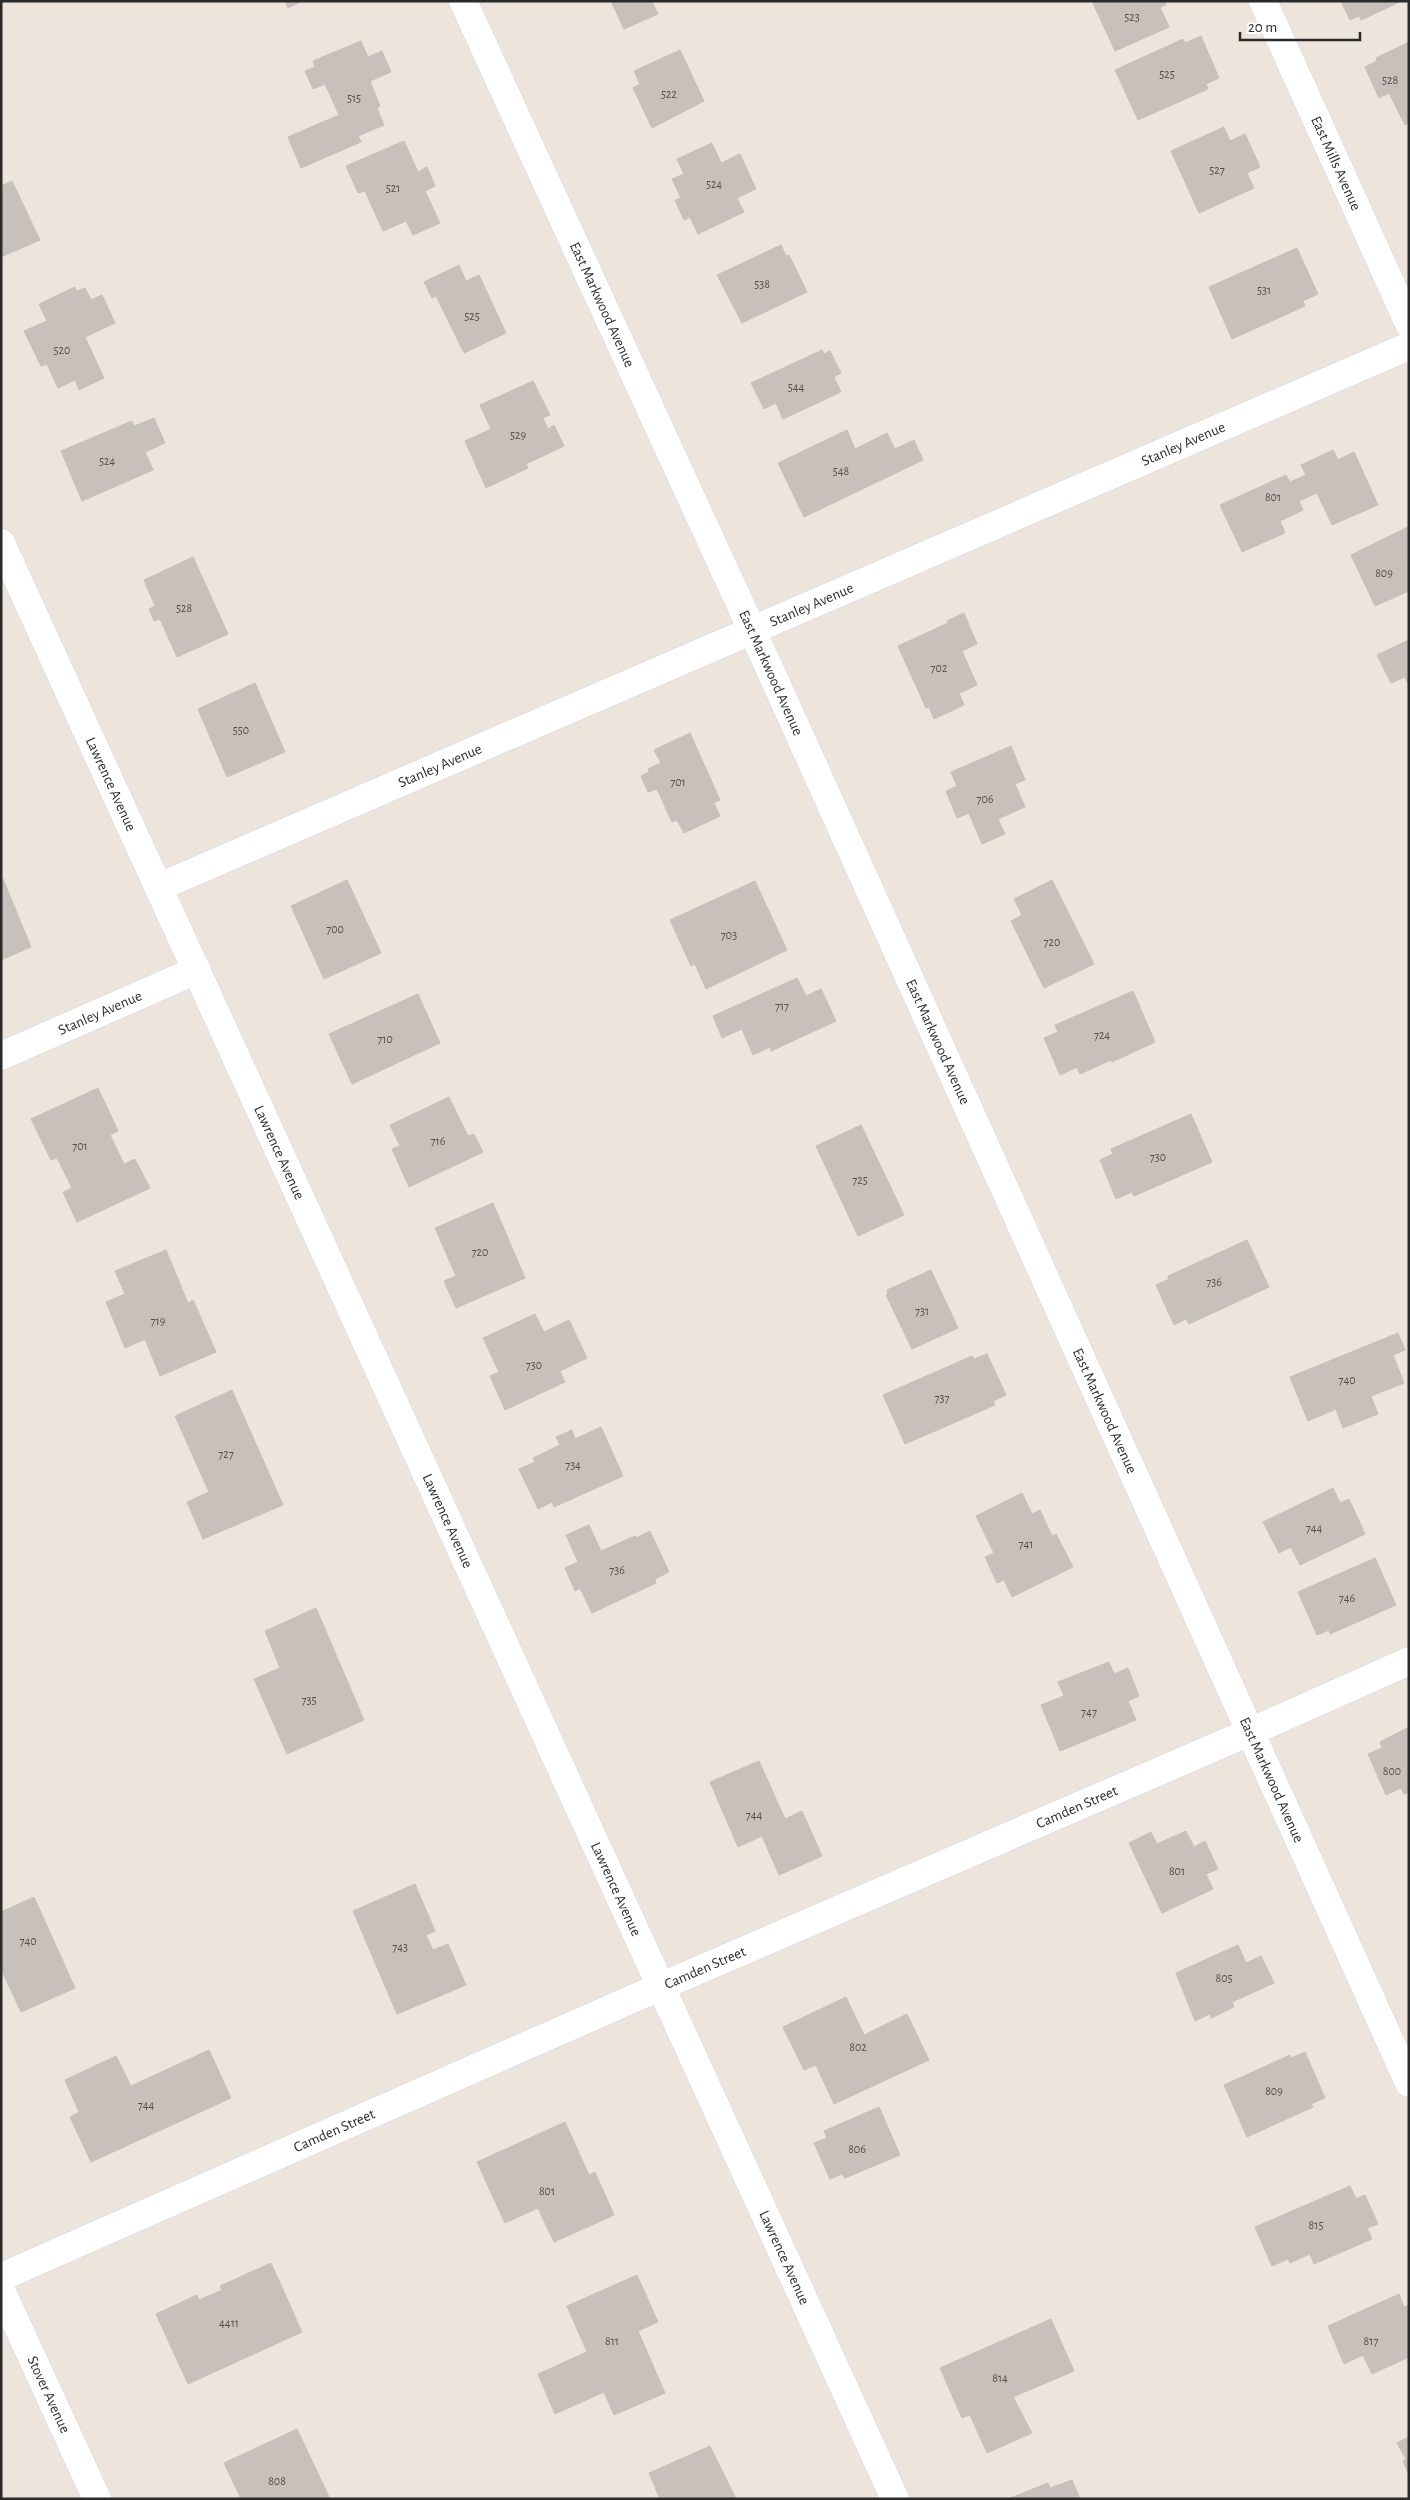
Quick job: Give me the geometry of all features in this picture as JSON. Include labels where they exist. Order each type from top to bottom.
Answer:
[{"type":"street","name":"East Markwood Avenue","points":[[463,1],[752,630],[1409,2083]]},
{"type":"street","name":"East Mills Avenue","points":[[1263,1],[1409,324]]},
{"type":"street","name":"Stanley Avenue","points":[[159,887],[1409,346]]},
{"type":"street","name":"Lawrence Avenue","points":[[1,543],[895,2499]]},
{"type":"street","name":"Stanley Avenue","points":[[1,1056],[197,970]]},
{"type":"street","name":"Camden Street","points":[[1,2276],[1409,1661]]},
{"type":"street","name":"Stover Avenue","points":[[1,2290],[97,2499]]},
{"type":"building","points":[[285,1],[302,1],[288,8]]},
{"type":"building","points":[[611,1],[652,1],[658,14],[624,29]]},
{"type":"building","points":[[1092,1],[1165,1],[1166,5],[1160,7],[1169,27],[1115,51]]},
{"type":"building","points":[[1341,1],[1402,1],[1361,20],[1359,16],[1350,20]]},
{"type":"building","points":[[1201,36],[1219,78],[1206,84],[1208,89],[1138,120],[1115,70],[1183,39],[1185,43]]},
{"type":"building","points":[[361,41],[368,57],[382,51],[391,72],[370,81],[380,106],[377,108],[384,125],[358,136],[361,142],[301,168],[288,137],[339,115],[325,84],[313,89],[305,71],[315,67],[313,61]]},
{"type":"building","points":[[1409,42],[1409,123],[1405,125],[1389,93],[1379,98],[1365,67],[1377,61],[1376,58]]},
{"type":"building","points":[[680,50],[704,101],[652,128],[633,88],[640,84],[634,71]]},
{"type":"building","points":[[1224,127],[1230,141],[1245,134],[1260,167],[1247,173],[1254,188],[1199,213],[1171,151]]},
{"type":"building","points":[[404,141],[418,172],[427,167],[435,186],[425,191],[440,223],[413,235],[406,221],[383,231],[365,191],[358,193],[346,166]]},
{"type":"building","points":[[712,143],[721,163],[740,154],[756,189],[737,198],[744,212],[698,234],[690,217],[684,220],[675,200],[681,198],[672,179],[684,174],[677,159]]},
{"type":"building","points":[[12,181],[40,240],[1,257],[1,186]]},
{"type":"building","points":[[781,245],[786,256],[789,255],[807,292],[742,323],[717,275]]},
{"type":"building","points":[[1297,248],[1318,294],[1303,301],[1305,306],[1232,339],[1209,287]]},
{"type":"building","points":[[459,265],[466,281],[479,275],[506,333],[464,353],[436,296],[432,298],[424,282]]},
{"type":"building","points":[[75,287],[77,291],[85,288],[91,300],[102,295],[115,323],[85,337],[104,378],[79,390],[75,380],[58,388],[47,364],[41,366],[24,331],[47,321],[39,304]]},
{"type":"building","points":[[822,350],[824,354],[830,351],[841,373],[834,377],[841,392],[783,419],[776,403],[764,409],[751,383]]},
{"type":"building","points":[[533,381],[550,415],[543,418],[548,429],[554,425],[564,446],[526,464],[528,468],[486,488],[465,441],[491,429],[480,405]]},
{"type":"building","points":[[154,418],[165,443],[145,452],[153,470],[82,501],[61,451],[132,421],[134,426]]},
{"type":"building","points":[[847,430],[855,449],[887,433],[895,449],[914,440],[923,460],[804,517],[778,463]]},
{"type":"building","points":[[1333,450],[1338,460],[1354,452],[1378,505],[1332,525],[1317,493],[1299,501],[1303,510],[1280,521],[1285,533],[1242,552],[1220,505],[1286,475],[1290,482],[1306,475],[1301,465]]},
{"type":"building","points":[[1408,527],[1409,591],[1375,606],[1351,555]]},
{"type":"building","points":[[193,557],[228,634],[177,657],[160,619],[154,621],[149,609],[155,606],[144,580]]},
{"type":"building","points":[[964,613],[977,644],[962,651],[977,685],[959,693],[964,705],[934,719],[929,707],[926,708],[898,646],[948,623],[947,621]]},
{"type":"building","points":[[1409,640],[1409,686],[1405,677],[1391,683],[1377,655]]},
{"type":"building","points":[[255,683],[285,752],[227,777],[198,709]]},
{"type":"building","points":[[690,733],[720,800],[714,803],[720,816],[684,833],[677,820],[672,822],[657,789],[648,792],[641,776],[649,772],[648,769],[661,763],[654,750]]},
{"type":"building","points":[[1011,746],[1025,780],[1015,784],[1025,807],[998,819],[1005,834],[982,844],[969,813],[957,818],[946,791],[957,786],[951,772]]},
{"type":"building","points":[[3,879],[31,947],[1,960],[1,880]]},
{"type":"building","points":[[347,880],[381,953],[324,979],[291,906]]},
{"type":"building","points":[[1052,880],[1094,964],[1044,988],[1011,921],[1022,915],[1014,899]]},
{"type":"building","points":[[755,881],[787,950],[706,989],[695,964],[691,966],[670,920]]},
{"type":"building","points":[[797,978],[806,996],[821,989],[836,1021],[771,1051],[770,1047],[753,1055],[742,1029],[722,1038],[713,1016]]},
{"type":"building","points":[[1133,991],[1155,1042],[1112,1062],[1111,1060],[1080,1074],[1077,1067],[1060,1075],[1044,1038],[1058,1032],[1055,1025]]},
{"type":"building","points":[[418,994],[440,1043],[352,1084],[329,1034]]},
{"type":"building","points":[[98,1088],[118,1131],[110,1135],[124,1164],[135,1159],[150,1188],[77,1222],[63,1192],[72,1188],[57,1158],[51,1160],[31,1119]]},
{"type":"building","points":[[449,1097],[468,1136],[474,1134],[483,1152],[409,1187],[392,1149],[400,1146],[390,1125]]},
{"type":"building","points":[[1191,1114],[1212,1162],[1134,1196],[1132,1192],[1116,1199],[1100,1160],[1113,1154],[1111,1149]]},
{"type":"building","points":[[861,1125],[904,1215],[858,1236],[816,1146]]},
{"type":"building","points":[[493,1203],[525,1278],[456,1308],[444,1281],[456,1276],[435,1228]]},
{"type":"building","points":[[1247,1240],[1269,1287],[1189,1324],[1186,1319],[1174,1325],[1156,1285],[1169,1279],[1168,1276]]},
{"type":"building","points":[[166,1250],[188,1303],[193,1300],[216,1352],[160,1376],[145,1339],[125,1348],[106,1302],[125,1294],[115,1271]]},
{"type":"building","points":[[931,1270],[958,1328],[912,1349],[886,1295],[888,1294],[887,1290]]},
{"type":"building","points":[[535,1314],[544,1332],[569,1320],[587,1358],[560,1371],[565,1382],[505,1410],[490,1376],[499,1372],[483,1338]]},
{"type":"building","points":[[1398,1333],[1405,1350],[1393,1355],[1404,1383],[1371,1396],[1378,1414],[1343,1428],[1336,1409],[1308,1421],[1290,1377]]},
{"type":"building","points":[[987,1354],[1006,1395],[993,1401],[995,1405],[905,1444],[883,1395],[972,1356],[974,1359]]},
{"type":"building","points":[[232,1390],[283,1505],[203,1539],[187,1502],[209,1492],[175,1416]]},
{"type":"building","points":[[601,1427],[623,1476],[554,1507],[552,1502],[538,1509],[519,1469],[535,1462],[533,1458],[560,1445],[556,1437],[572,1430],[575,1439]]},
{"type":"building","points":[[1333,1488],[1340,1503],[1349,1499],[1365,1534],[1300,1565],[1291,1547],[1279,1553],[1263,1522]]},
{"type":"building","points":[[1022,1493],[1032,1514],[1040,1510],[1052,1536],[1056,1534],[1073,1567],[1012,1597],[1004,1580],[997,1583],[985,1557],[994,1553],[976,1516]]},
{"type":"building","points":[[589,1525],[601,1551],[650,1531],[669,1572],[655,1579],[656,1583],[592,1613],[580,1588],[575,1591],[565,1568],[578,1562],[566,1535]]},
{"type":"building","points":[[1375,1558],[1396,1605],[1330,1634],[1329,1630],[1317,1635],[1298,1592]]},
{"type":"building","points":[[316,1608],[364,1720],[287,1754],[254,1679],[280,1668],[265,1631]]},
{"type":"building","points":[[1109,1662],[1114,1674],[1128,1668],[1139,1696],[1128,1701],[1136,1720],[1060,1751],[1041,1705],[1064,1696],[1058,1682]]},
{"type":"building","points":[[1409,1727],[1409,1792],[1404,1794],[1401,1788],[1386,1795],[1368,1754],[1382,1748],[1380,1742]]},
{"type":"building","points":[[759,1761],[785,1819],[802,1811],[822,1856],[779,1875],[762,1836],[738,1847],[710,1782]]},
{"type":"building","points":[[1186,1831],[1194,1847],[1205,1841],[1218,1869],[1206,1874],[1213,1889],[1162,1913],[1129,1843],[1151,1832],[1157,1844]]},
{"type":"building","points":[[415,1884],[435,1931],[426,1935],[433,1950],[448,1944],[466,1985],[397,2014],[353,1911]]},
{"type":"building","points":[[34,1897],[75,1988],[21,2012],[1,1969],[1,1912]]},
{"type":"building","points":[[1238,1945],[1246,1963],[1261,1956],[1274,1983],[1232,2002],[1234,2007],[1211,2018],[1210,2014],[1195,2021],[1176,1973]]},
{"type":"building","points":[[846,1997],[864,2035],[907,2014],[929,2060],[834,2104],[816,2065],[804,2070],[783,2027]]},
{"type":"building","points":[[209,2050],[231,2098],[91,2162],[70,2117],[79,2112],[65,2080],[116,2056],[131,2086]]},
{"type":"building","points":[[1305,2052],[1325,2098],[1311,2104],[1313,2107],[1247,2137],[1224,2085],[1290,2055],[1291,2058]]},
{"type":"building","points":[[879,2107],[900,2155],[845,2178],[842,2174],[830,2179],[814,2143],[827,2138],[824,2131]]},
{"type":"building","points":[[565,2122],[589,2175],[595,2172],[614,2215],[554,2242],[538,2208],[505,2223],[477,2162]]},
{"type":"building","points":[[1350,2186],[1356,2199],[1365,2195],[1378,2224],[1367,2228],[1372,2239],[1314,2264],[1310,2254],[1290,2263],[1288,2259],[1272,2266],[1255,2227]]},
{"type":"building","points":[[271,2263],[302,2332],[188,2384],[156,2314],[197,2295],[199,2300],[222,2290],[220,2286]]},
{"type":"building","points":[[637,2275],[658,2322],[638,2331],[665,2393],[614,2415],[604,2392],[555,2414],[538,2374],[587,2352],[567,2306]]},
{"type":"building","points":[[1399,2294],[1404,2307],[1409,2305],[1409,2357],[1372,2374],[1363,2355],[1344,2364],[1328,2326]]},
{"type":"building","points":[[1051,2319],[1074,2371],[1013,2397],[1032,2433],[987,2453],[970,2415],[962,2418],[940,2368]]},
{"type":"building","points":[[297,2429],[330,2499],[241,2499],[224,2463]]},
{"type":"building","points":[[1409,2437],[1409,2475],[1403,2461],[1406,2459],[1397,2443]]},
{"type":"building","points":[[710,2446],[736,2499],[660,2499],[649,2473]]},
{"type":"building","points":[[1072,2480],[1080,2499],[1008,2499],[1048,2483],[1050,2488]]}]
